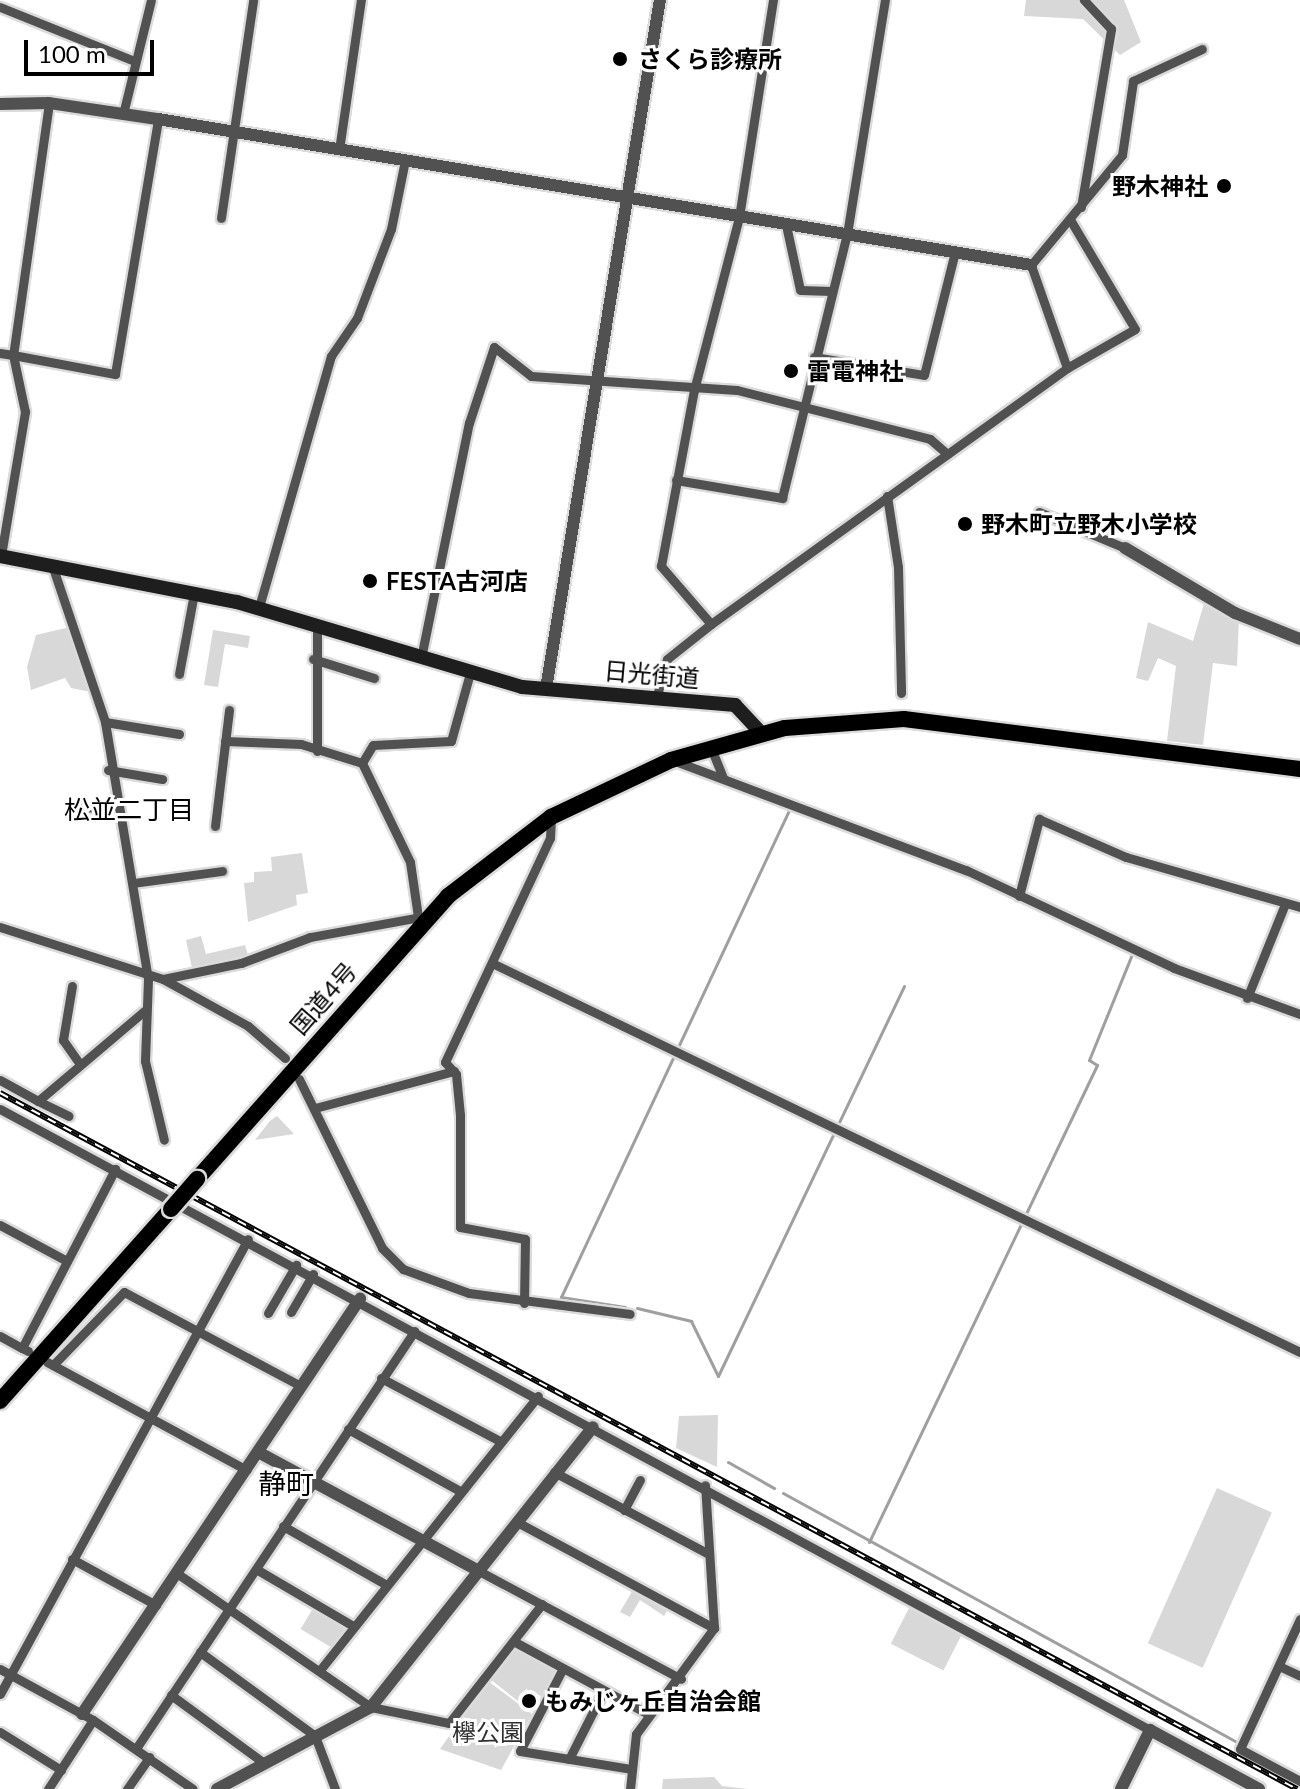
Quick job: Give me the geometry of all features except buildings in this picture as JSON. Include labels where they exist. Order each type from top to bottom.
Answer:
[{"type":"highway","points":[[761,733],[854,719],[913,720],[1300,769]]},
{"type":"highway","name":"国道4号","points":[[0,1401],[171,1209],[417,921],[551,817],[671,760],[761,733]]},
{"type":"main road","name":"日光街道","points":[[1,556],[259,607],[470,673],[546,689],[735,705],[761,733]]},
{"type":"street","points":[[123,114],[132,60],[151,0]]},
{"type":"street","points":[[221,218],[231,132],[253,0]]},
{"type":"street","points":[[339,150],[361,0]]},
{"type":"street","points":[[546,689],[660,0]]},
{"type":"street","points":[[711,624],[661,566],[694,390],[739,217],[773,0]]},
{"type":"street","points":[[676,480],[782,498],[814,357],[847,234],[885,0]]},
{"type":"street","points":[[1080,210],[1111,29],[1084,0]]},
{"type":"street","points":[[0,7],[132,60]]},
{"type":"street","points":[[1031,265],[1071,221],[1122,155],[1133,81],[1202,49]]},
{"type":"street","points":[[1,556],[25,412],[13,355],[49,103]]},
{"type":"street","points":[[0,104],[49,103],[158,119],[1031,265]]},
{"type":"street","points":[[0,353],[115,374],[158,119]]},
{"type":"street","points":[[259,607],[331,356],[357,318],[391,229],[405,160]]},
{"type":"street","points":[[656,699],[667,659],[711,624],[1067,368],[1135,329],[1071,221]]},
{"type":"street","points":[[786,225],[800,290],[831,291]]},
{"type":"street","points":[[814,357],[924,375],[955,252]]},
{"type":"street","points":[[1031,265],[1067,368]]},
{"type":"street","points":[[421,658],[469,423],[494,347],[531,376],[694,390],[737,390],[930,439],[947,454]]},
{"type":"street","points":[[887,496],[898,567],[901,693]]},
{"type":"street","points":[[1039,512],[1125,548],[1235,613],[1300,639]]},
{"type":"street","points":[[52,565],[105,722],[108,770],[133,883],[145,972],[145,1061],[164,1140]]},
{"type":"street","points":[[179,674],[194,593]]},
{"type":"street","points":[[317,625],[313,659],[317,751]]},
{"type":"street","points":[[313,659],[374,678]]},
{"type":"street","points":[[362,763],[373,745],[451,741],[470,673]]},
{"type":"street","points":[[215,826],[229,710]]},
{"type":"street","points":[[105,722],[179,734]]},
{"type":"street","points":[[163,979],[241,963],[310,937],[417,921],[410,862],[362,763],[301,744],[225,741]]},
{"type":"street","points":[[711,747],[723,778]]},
{"type":"street","points":[[671,760],[1019,896],[1247,998],[1300,1014]]},
{"type":"street","points":[[108,770],[162,779]]},
{"type":"street","points":[[79,808],[116,806]]},
{"type":"street","points":[[524,1303],[525,1239],[460,1227],[454,1071],[446,1058],[550,838],[551,817]]},
{"type":"street","points":[[1019,896],[1039,819],[1126,857],[1300,907]]},
{"type":"street","points":[[133,883],[222,871]]},
{"type":"street","points":[[1247,998],[1285,904]]},
{"type":"street","points":[[0,927],[163,979],[248,1026],[285,1058]]},
{"type":"street","points":[[492,963],[1300,1352]]},
{"type":"street","points":[[72,986],[63,1040],[80,1064]]},
{"type":"street","points":[[38,1101],[144,1011]]},
{"type":"street","points":[[315,1108],[454,1071]]},
{"type":"street","points":[[299,1079],[397,1264],[445,1286],[524,1303],[630,1314]]},
{"type":"street","points":[[0,1080],[69,1116]]},
{"type":"street","points":[[0,1109],[705,1485],[1259,1789]]},
{"type":"street","points":[[0,1336],[25,1349],[115,1169]]},
{"type":"street","points":[[0,1225],[67,1261]]},
{"type":"street","points":[[0,1694],[5,1672],[72,1559],[248,1239]]},
{"type":"street","points":[[268,1313],[296,1265]]},
{"type":"street","points":[[291,1312],[313,1274]]},
{"type":"street","points":[[247,1470],[50,1363],[119,1292],[301,1386]]},
{"type":"street","points":[[48,1789],[156,1605],[360,1299]]},
{"type":"street","points":[[137,1747],[414,1331]]},
{"type":"street","points":[[381,1378],[500,1441]]},
{"type":"street","points":[[320,1670],[385,1584],[538,1396]]},
{"type":"street","points":[[217,1789],[371,1707],[554,1472],[593,1427]]},
{"type":"street","points":[[348,1429],[460,1491]]},
{"type":"street","points":[[258,1452],[681,1679]]},
{"type":"street","points":[[554,1472],[707,1553]]},
{"type":"street","points":[[624,1510],[640,1480]]},
{"type":"street","points":[[630,1789],[636,1734],[681,1679],[714,1628],[705,1485]]},
{"type":"street","points":[[517,1522],[714,1628]]},
{"type":"street","points":[[283,1526],[385,1584]]},
{"type":"street","points":[[72,1559],[156,1605]]},
{"type":"street","points":[[256,1569],[353,1626]]},
{"type":"street","points":[[178,1574],[371,1707],[449,1723],[542,1604]]},
{"type":"street","points":[[1300,1619],[1240,1749],[1300,1781]]},
{"type":"street","points":[[515,1642],[650,1715]]},
{"type":"street","points":[[200,1652],[315,1736],[335,1789]]},
{"type":"street","points":[[1279,1666],[1300,1676]]},
{"type":"street","points":[[562,1670],[520,1751],[631,1769]]},
{"type":"street","points":[[5,1672],[137,1747],[193,1789]]},
{"type":"street","points":[[569,1759],[603,1692]]},
{"type":"street","points":[[171,1695],[264,1763]]},
{"type":"street","points":[[1121,1789],[1150,1730]]},
{"type":"street","points":[[0,1732],[61,1770]]},
{"type":"street","points":[[127,1789],[149,1757]]},
{"type":"green space","points":[[1026,0],[1124,0],[1141,42],[1120,55],[1083,19],[1024,16]]},
{"type":"green space","points":[[1205,600],[1239,619],[1237,666],[1213,663],[1203,745],[1167,741],[1176,666],[1158,658],[1148,681],[1136,678],[1148,622],[1193,641]]},
{"type":"green space","points":[[70,627],[91,692],[71,688],[65,678],[31,690],[27,667],[36,635]]},
{"type":"green space","points":[[213,630],[250,636],[248,648],[225,644],[218,687],[204,685]]},
{"type":"green space","points":[[302,853],[308,893],[296,895],[297,905],[248,922],[244,883],[254,882],[254,872],[272,871],[271,857]]},
{"type":"green space","points":[[201,936],[206,954],[245,945],[248,955],[192,968],[186,940]]},
{"type":"green space","points":[[277,1116],[294,1134],[255,1140],[270,1121]]},
{"type":"green space","points":[[718,1415],[717,1467],[676,1448],[679,1416]]},
{"type":"green space","points":[[1217,1488],[1272,1512],[1203,1668],[1148,1643]]},
{"type":"green space","points":[[634,1588],[669,1607],[664,1616],[640,1600],[630,1617],[620,1612]]},
{"type":"green space","points":[[315,1605],[348,1625],[334,1649],[301,1629]]},
{"type":"green space","points":[[909,1608],[962,1635],[943,1670],[891,1644]]},
{"type":"green space","points":[[516,1648],[556,1672],[543,1697],[526,1689],[519,1702],[490,1679]]},
{"type":"green space","name":"欅公園","points":[[488,1681],[532,1714],[501,1770],[440,1749]]},
{"type":"green space","points":[[714,1777],[722,1786],[748,1789],[662,1789],[663,1779]]},
{"type":"waterway","points":[[625,1307],[561,1297],[789,810]]},
{"type":"waterway","points":[[869,1542],[1097,1065],[1089,1060],[1132,954]]},
{"type":"waterway","points":[[718,1376],[904,986]]},
{"type":"waterway","points":[[637,1308],[691,1321],[718,1376]]},
{"type":"waterway","points":[[728,1462],[774,1488]]},
{"type":"waterway","points":[[783,1493],[1235,1741]]},
{"type":"railway","points":[[0,1093],[1297,1789]]},
{"type":"place","name":"さくら診療所","points":[[620,59]]},
{"type":"place","name":"野木神社","points":[[1224,186]]},
{"type":"place","name":"雷電神社","points":[[791,371]]},
{"type":"place","name":"野木町立野木小学校","points":[[965,524]]},
{"type":"place","name":"FESTA古河店","points":[[370,581]]},
{"type":"place","name":"もみじヶ丘自治会館","points":[[529,1701]]},
{"type":"district","name":"松並二丁目","points":[[129,810]]},
{"type":"district","name":"静町","points":[[286,1483]]}]
